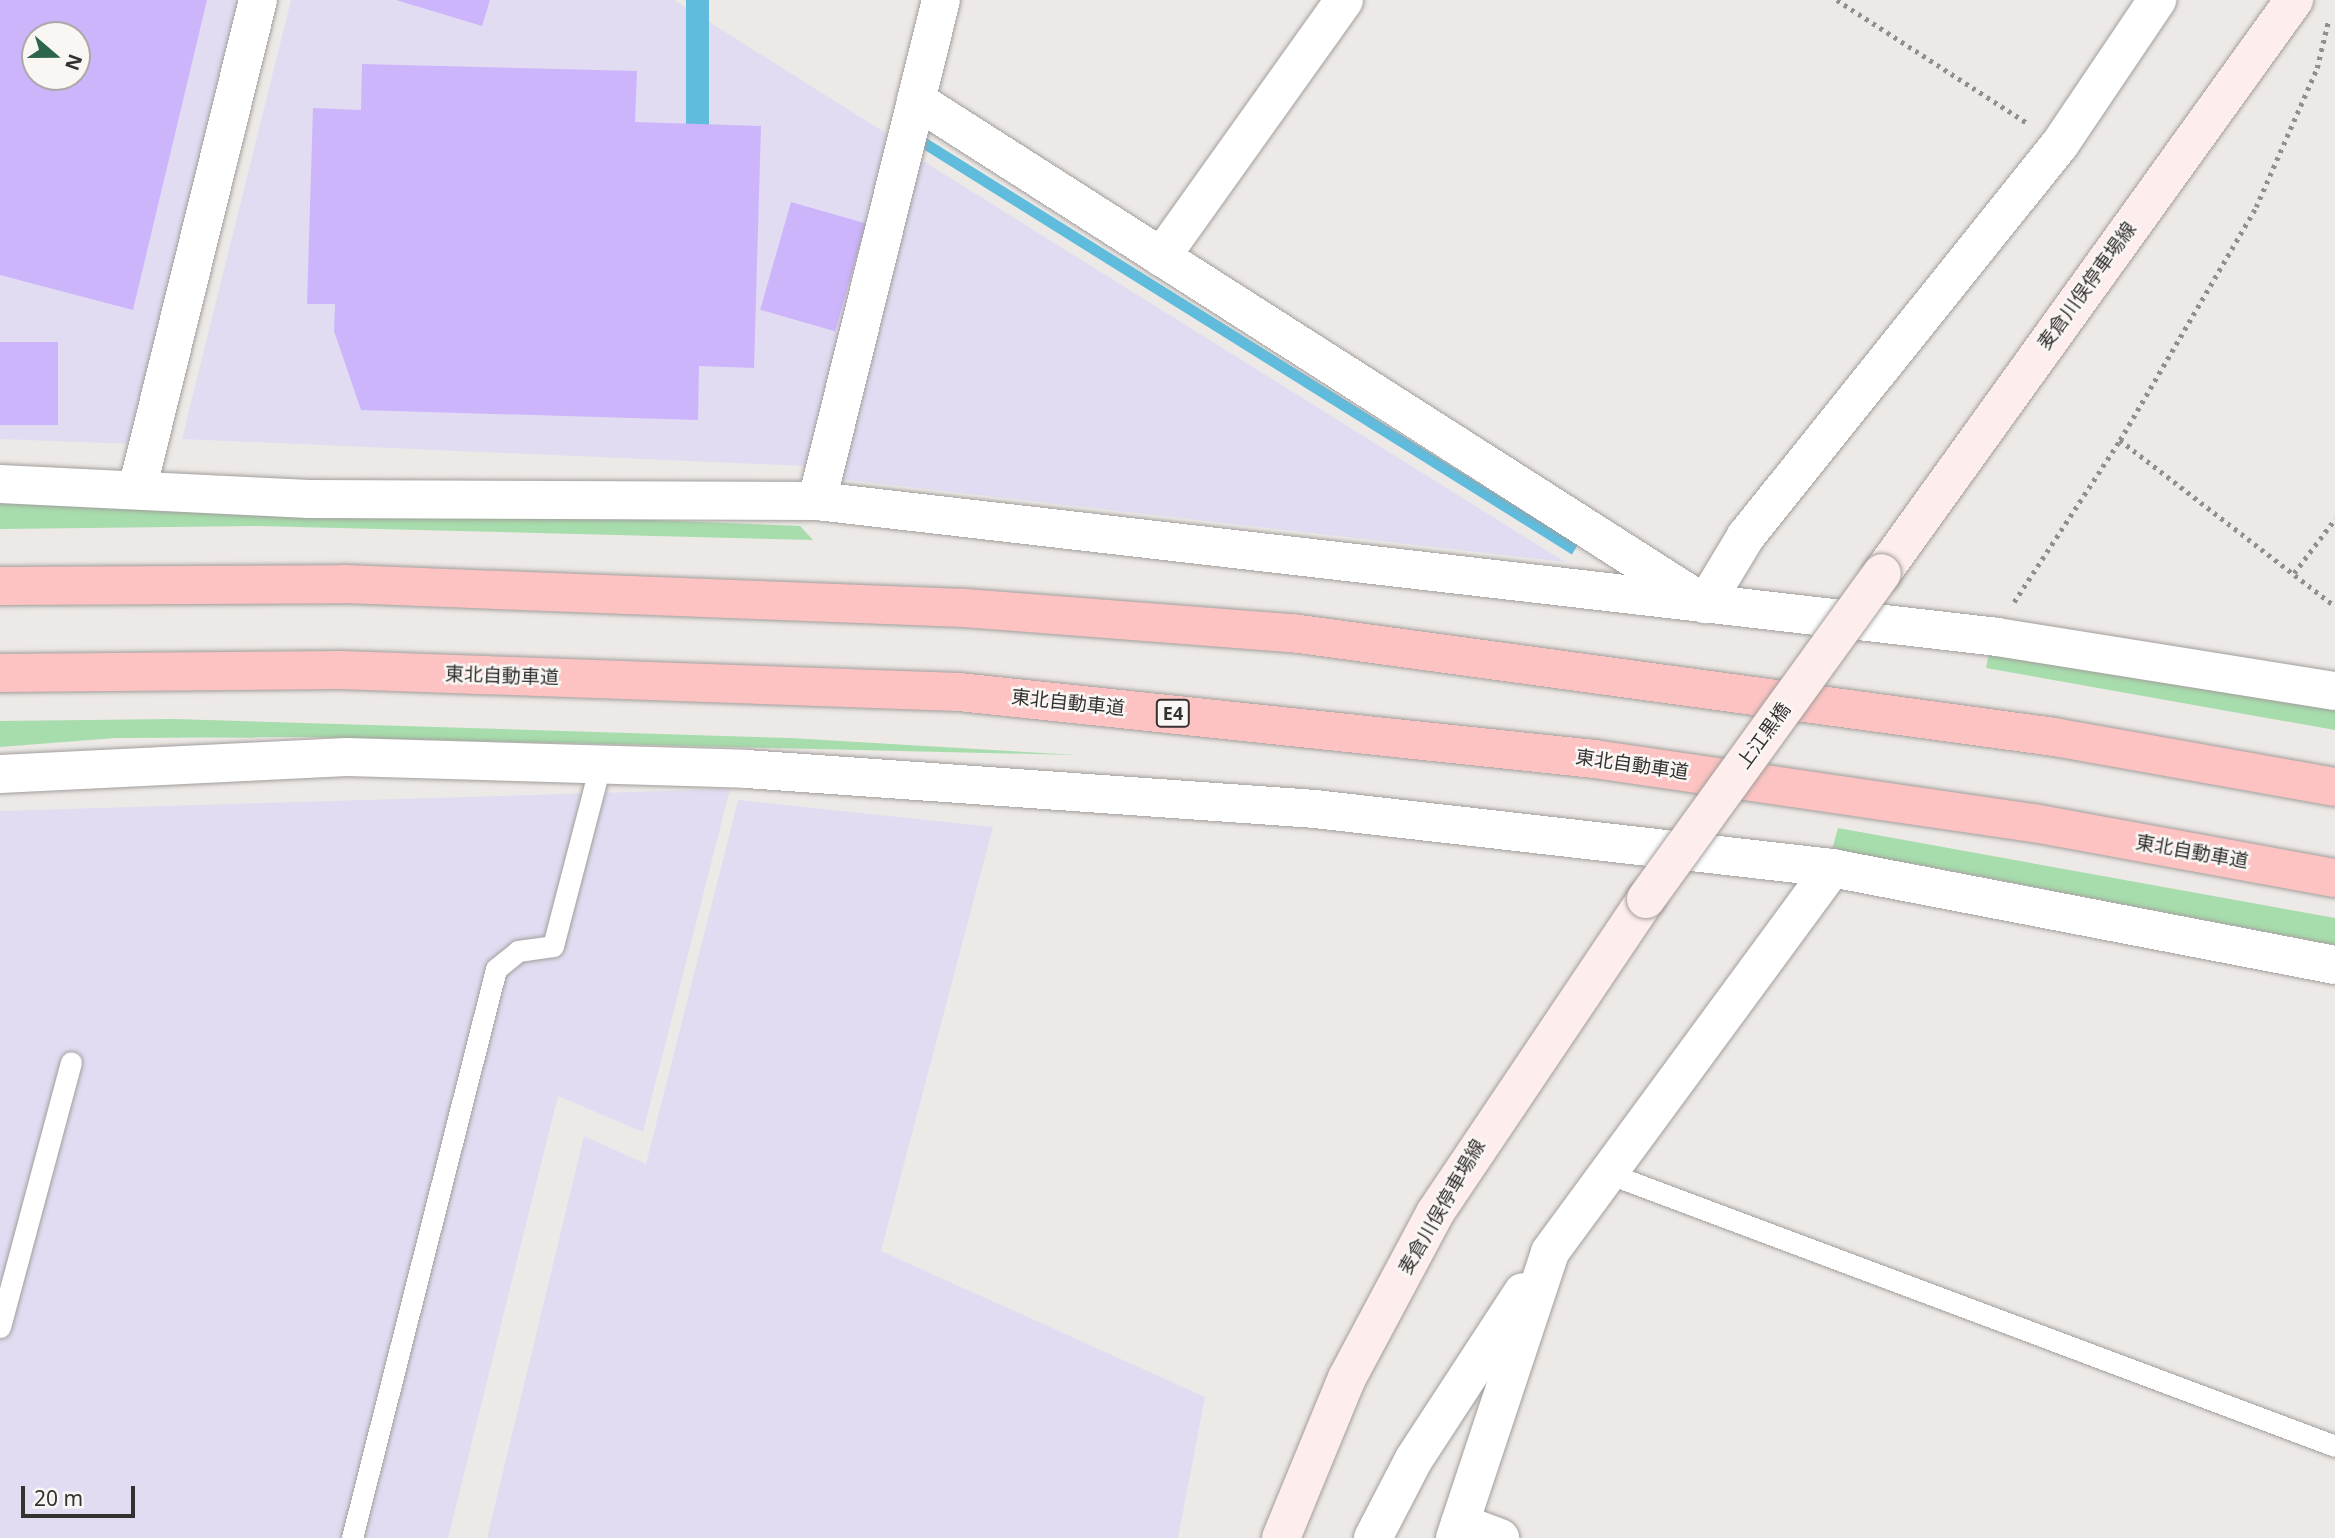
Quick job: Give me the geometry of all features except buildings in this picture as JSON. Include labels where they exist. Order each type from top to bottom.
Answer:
[{"type":"highway","points":[[0,586],[345,584],[964,608],[1292,633],[2054,737],[2335,787]]},
{"type":"highway","name":"東北自動車道","points":[[0,673],[341,670],[959,692],[1594,759],[2034,823],[2335,878]]},
{"type":"main road","name":"麦倉川俣停車場線","points":[[1882,573],[2294,0]]},
{"type":"main road","name":"上江黒橋","points":[[1646,899],[1882,573]]},
{"type":"main road","name":"麦倉川俣停車場線","points":[[1281,1538],[1347,1378],[1435,1213],[1646,899]]},
{"type":"street","points":[[137,490],[258,0]]},
{"type":"street","points":[[817,501],[941,0]]},
{"type":"street","points":[[1161,257],[1344,0]]},
{"type":"street","points":[[1705,604],[1746,536],[2060,144],[2157,0]]},
{"type":"street","points":[[916,100],[1705,604]]},
{"type":"street","points":[[0,484],[309,499],[817,501],[1997,638],[2335,691]]},
{"type":"street","points":[[0,774],[347,757],[746,769],[1315,809],[1832,868],[2335,965]]},
{"type":"street","points":[[1373,1538],[1414,1459],[1550,1252],[1610,1174],[1832,868]]},
{"type":"street","points":[[1500,1538],[1458,1530],[1550,1252]]},
{"type":"lane","points":[[352,1538],[496,969],[518,951],[553,946],[600,765]]},
{"type":"lane","points":[[0,1327],[71,1062]]},
{"type":"lane","points":[[1610,1174],[2335,1446]]},
{"type":"path","points":[[1837,0],[2060,144]]},
{"type":"path","points":[[1997,638],[2021,587],[2120,440],[2256,207],[2317,68],[2330,8]]},
{"type":"path","points":[[2120,440],[2335,606]]},
{"type":"path","points":[[2294,573],[2335,519]]},
{"type":"shaded area","points":[[0,0],[241,0],[134,444],[0,439]]},
{"type":"shaded area","points":[[291,0],[674,0],[889,135],[807,466],[182,439]]},
{"type":"shaded area","points":[[915,156],[1565,562],[839,479]]},
{"type":"shaded area","points":[[730,789],[643,1132],[558,1096],[448,1538],[0,1538],[0,811]]},
{"type":"shaded area","points":[[738,800],[993,827],[881,1251],[1205,1397],[1178,1538],[487,1538],[584,1136],[646,1164]]},
{"type":"green space","points":[[0,494],[800,526],[813,540],[258,526],[0,529]]},
{"type":"green space","points":[[1989,654],[2335,707],[2335,730],[1986,668]]},
{"type":"green space","points":[[174,719],[790,738],[1077,755],[303,737],[115,738],[0,747],[0,721]]},
{"type":"green space","points":[[1838,828],[2335,918],[2335,945],[1911,863],[1830,857]]},
{"type":"water","points":[[686,0],[709,0],[709,236],[686,236]]},
{"type":"water","points":[[923,136],[1578,545],[1572,554],[917,145]]}]
